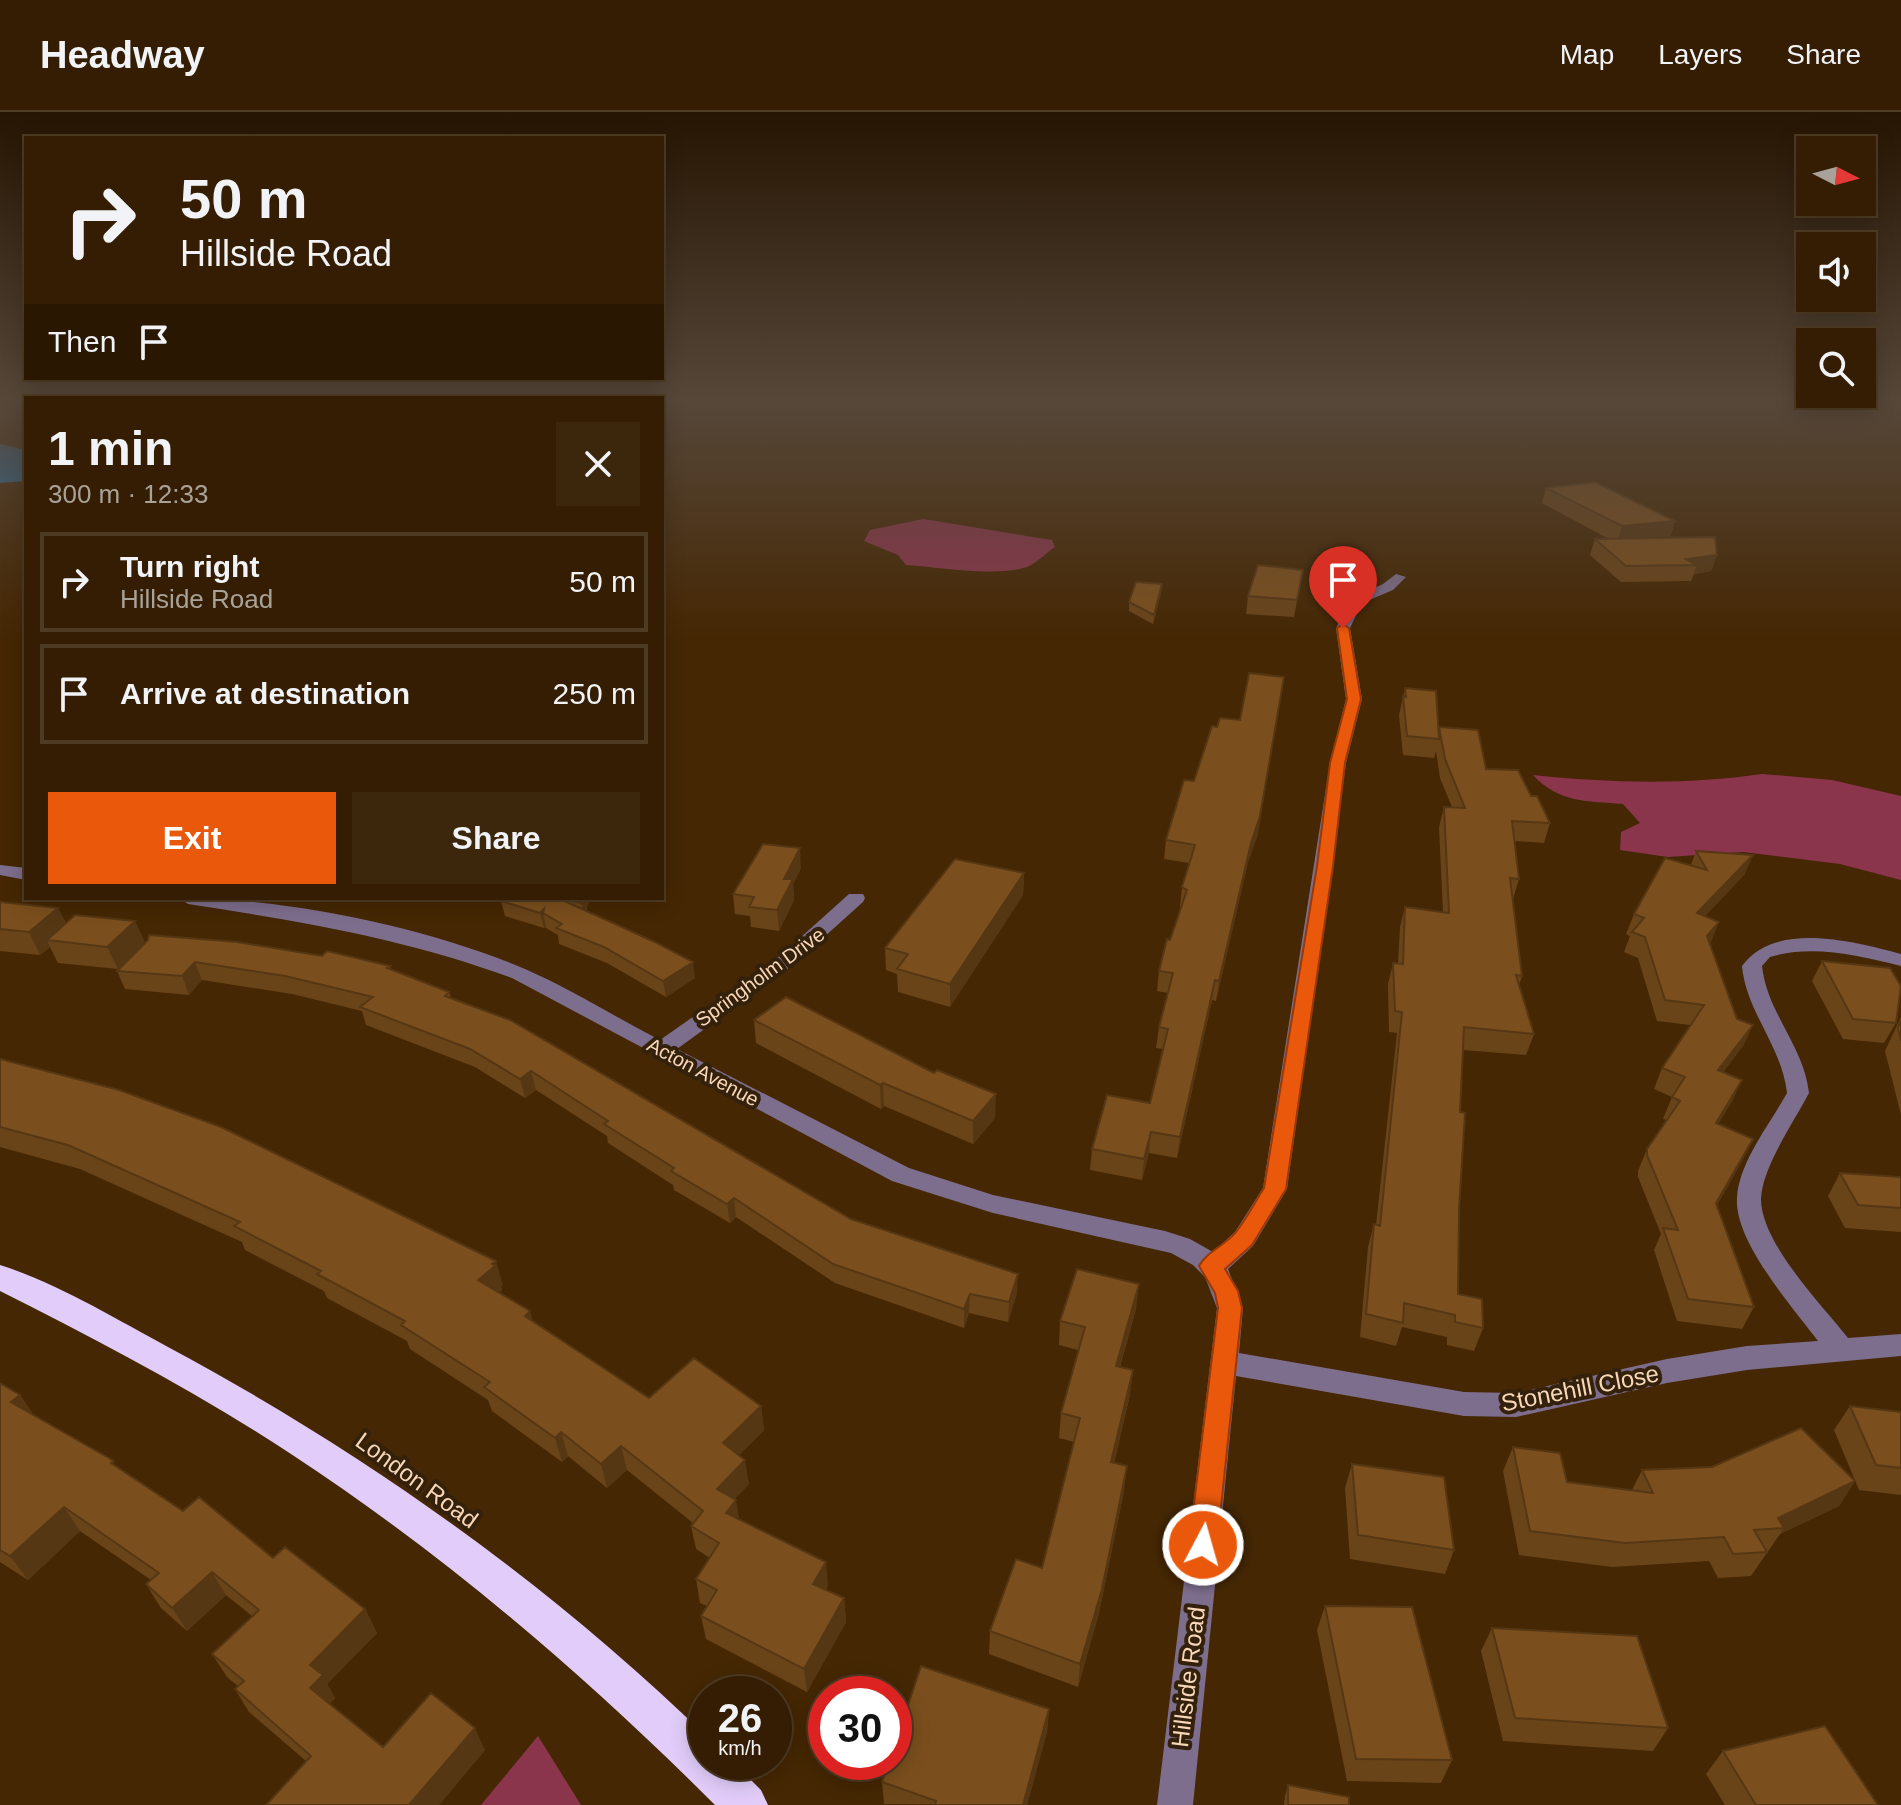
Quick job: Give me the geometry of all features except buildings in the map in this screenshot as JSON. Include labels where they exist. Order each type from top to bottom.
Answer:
[{"type":"highway","name":"London Road","points":[[0,1277],[186,1371],[364,1480],[535,1609],[670,1726],[746,1805]]},
{"type":"street","points":[[1211,1266],[1228,1256],[1244,1239],[1275,1189],[1338,763],[1354,699],[1343,628],[1357,601],[1388,587],[1400,577]]},
{"type":"street","points":[[0,870],[24,874]]},
{"type":"street","name":"Springholm Drive","points":[[661,1050],[794,955],[833,923],[856,898]]},
{"type":"street","name":"Acton Avenue","points":[[200,900],[359,927],[479,957],[519,974],[917,1182],[991,1205],[1154,1238],[1198,1254],[1211,1266]]},
{"type":"street","points":[[1842,1351],[1761,1241],[1752,1220],[1749,1201],[1752,1184],[1798,1093],[1798,1078],[1760,1000],[1751,969],[1755,959],[1765,952],[1800,945],[1852,949],[1901,960]]},
{"type":"street","name":"Hillside Road","points":[[1173,1799],[1230,1308],[1226,1291],[1211,1266]]},
{"type":"street","name":"Stonehill Close","points":[[1224,1362],[1464,1404],[1503,1405],[1542,1401],[1667,1371],[1720,1362],[1901,1345]]},
{"type":"shaded area","points":[[923,519],[1052,540],[1055,547],[1029,566],[986,571],[906,565],[898,555],[864,541],[870,530]]},
{"type":"shaded area","points":[[1762,774],[1832,780],[1901,796],[1901,880],[1840,864],[1743,852],[1668,857],[1620,850],[1621,832],[1640,823],[1623,804],[1563,796],[1533,775],[1647,782]]},
{"type":"shaded area","points":[[538,1736],[581,1805],[481,1805]]},
{"type":"route","points":[[1203,1545],[1230,1308],[1226,1291],[1211,1266],[1228,1256],[1244,1239],[1275,1189],[1338,763],[1354,699],[1343,628]]}]
